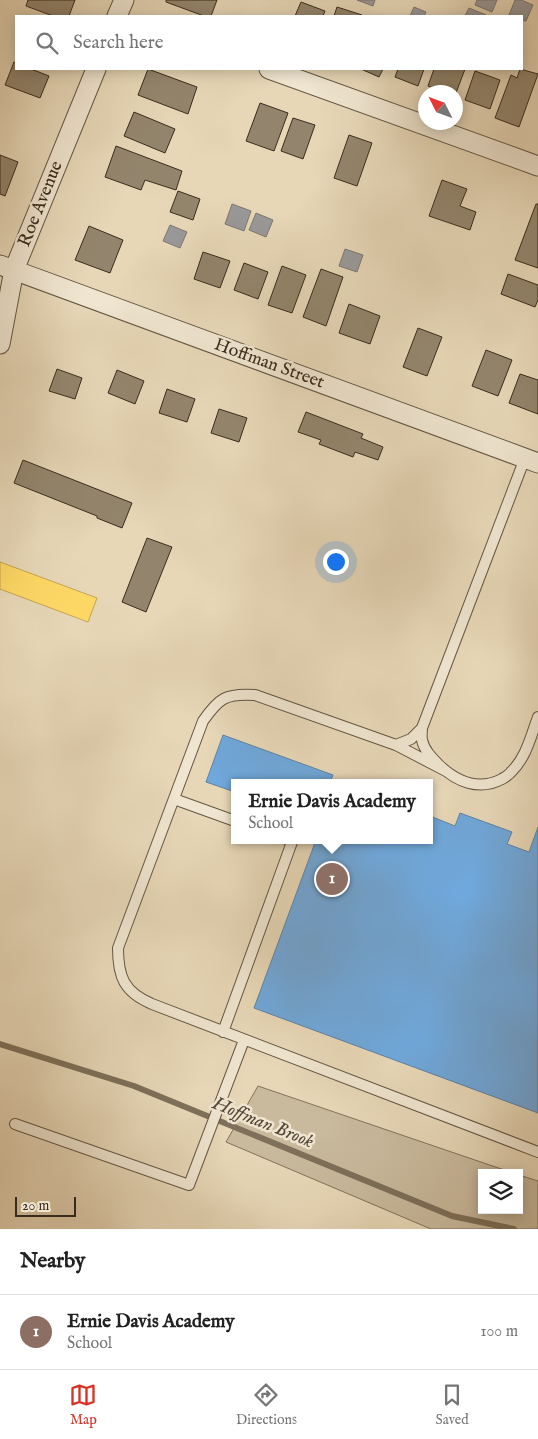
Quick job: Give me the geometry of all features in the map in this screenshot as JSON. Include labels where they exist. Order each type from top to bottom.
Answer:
[{"type":"street","name":"Roe Avenue","points":[[0,344],[7,267],[96,70]]},
{"type":"street","points":[[272,70],[538,166]]},
{"type":"street","name":"Hoffman Street","points":[[7,267],[531,461]]},
{"type":"lane","points":[[531,461],[422,728],[422,739],[426,750],[434,760],[456,779],[470,785],[485,785],[510,774],[521,761],[538,717]]},
{"type":"lane","points":[[444,770],[396,745],[254,695],[239,694],[227,696],[213,707],[203,721],[118,948],[118,964],[121,976],[130,990],[140,999],[538,1152]]},
{"type":"lane","points":[[396,745],[411,739],[422,728]]},
{"type":"lane","points":[[174,799],[231,820]]},
{"type":"lane","points":[[223,1032],[291,844]]},
{"type":"lane","points":[[15,1124],[189,1185],[244,1040]]},
{"type":"shaded area","points":[[258,1086],[501,1169],[478,1169],[478,1214],[523,1214],[523,1176],[538,1181],[538,1229],[431,1229],[226,1142]]},
{"type":"building: Homes","points":[[0,562],[97,598],[88,622],[0,589]]},
{"type":"building: Schools","points":[[223,735],[333,775],[331,779],[231,779],[231,791],[206,782]]},
{"type":"building: Schools","points":[[460,813],[512,832],[507,844],[529,852],[538,827],[538,1113],[254,1008],[315,844],[433,844],[433,817],[455,826]]},
{"type":"building: Industry","points":[[357,0],[375,0],[373,6]]},
{"type":"building: Industry","points":[[477,0],[497,0],[492,12],[475,5]]},
{"type":"building: Industry","points":[[515,0],[521,0],[533,5],[526,21],[523,20],[523,15],[509,15]]},
{"type":"building: Industry","points":[[414,7],[426,12],[424,15],[410,15]]},
{"type":"building: Industry","points":[[469,8],[486,15],[466,15]]},
{"type":"building: Industry","points":[[232,204],[251,211],[244,231],[225,224]]},
{"type":"building: Industry","points":[[256,213],[273,220],[266,237],[249,230]]},
{"type":"building: Industry","points":[[170,225],[187,232],[180,248],[163,241]]},
{"type":"building: Industry","points":[[345,249],[363,255],[357,272],[339,266]]},
{"type":"building: Other","points":[[28,0],[75,0],[69,15],[50,15],[26,6]]},
{"type":"building: Other","points":[[166,0],[217,0],[211,15],[201,15],[166,2]]},
{"type":"building: Other","points":[[301,2],[325,11],[323,15],[295,15]]},
{"type":"building: Other","points":[[337,7],[362,15],[334,15]]},
{"type":"building: Other","points":[[14,62],[15,70],[34,70],[49,76],[40,98],[5,85]]},
{"type":"building: Other","points":[[148,70],[197,87],[188,114],[138,95]]},
{"type":"building: Other","points":[[363,70],[382,70],[379,77]]},
{"type":"building: Other","points":[[398,70],[424,70],[418,86],[395,77]]},
{"type":"building: Other","points":[[434,70],[465,70],[459,85],[428,85]]},
{"type":"building: Other","points":[[520,70],[538,74],[519,127],[495,118],[511,75],[517,78]]},
{"type":"building: Other","points":[[475,71],[500,80],[490,109],[465,100]]},
{"type":"building: Other","points":[[260,103],[288,113],[274,151],[246,141]]},
{"type":"building: Other","points":[[134,112],[175,129],[165,153],[124,136]]},
{"type":"building: Other","points":[[293,118],[315,125],[303,159],[281,151]]},
{"type":"building: Other","points":[[349,135],[372,143],[357,186],[334,178]]},
{"type":"building: Other","points":[[116,146],[182,171],[176,190],[145,180],[141,190],[105,177]]},
{"type":"building: Other","points":[[0,155],[18,162],[5,196],[0,194]]},
{"type":"building: Other","points":[[442,180],[467,189],[460,206],[476,212],[470,230],[429,216]]},
{"type":"building: Other","points":[[178,191],[200,199],[193,220],[170,212]]},
{"type":"building: Other","points":[[536,204],[538,204],[538,268],[515,260]]},
{"type":"building: Other","points":[[89,226],[123,240],[110,273],[75,260]]},
{"type":"building: Other","points":[[203,252],[230,261],[220,288],[194,279]]},
{"type":"building: Other","points":[[244,263],[268,272],[258,299],[234,290]]},
{"type":"building: Other","points":[[282,266],[306,275],[292,313],[268,305]]},
{"type":"building: Other","points":[[321,269],[343,277],[326,326],[303,317]]},
{"type":"building: Other","points":[[508,274],[538,285],[538,300],[535,307],[501,294]]},
{"type":"building: Other","points":[[349,304],[380,316],[370,344],[339,333]]},
{"type":"building: Other","points":[[418,328],[442,337],[427,376],[403,367]]},
{"type":"building: Other","points":[[486,350],[512,360],[498,396],[472,386]]},
{"type":"building: Other","points":[[57,369],[82,378],[75,399],[49,391]]},
{"type":"building: Other","points":[[117,370],[144,381],[135,404],[108,393]]},
{"type":"building: Other","points":[[520,374],[538,380],[538,414],[509,403]]},
{"type":"building: Other","points":[[167,389],[195,399],[187,422],[159,413]]},
{"type":"building: Other","points":[[219,409],[247,418],[239,442],[211,433]]},
{"type":"building: Other","points":[[306,412],[363,434],[361,438],[383,447],[378,460],[355,452],[353,457],[319,444],[321,440],[298,432]]},
{"type":"building: Other","points":[[23,460],[132,503],[122,528],[14,483]]},
{"type":"building: Other","points":[[147,538],[172,547],[146,612],[122,602]]},
{"type":"waterway","name":"Hoffman Brook","points":[[0,1044],[134,1086],[452,1216],[514,1229]]},
{"type":"place","name":"Ernie Davis Academy","points":[[332,879]]}]
